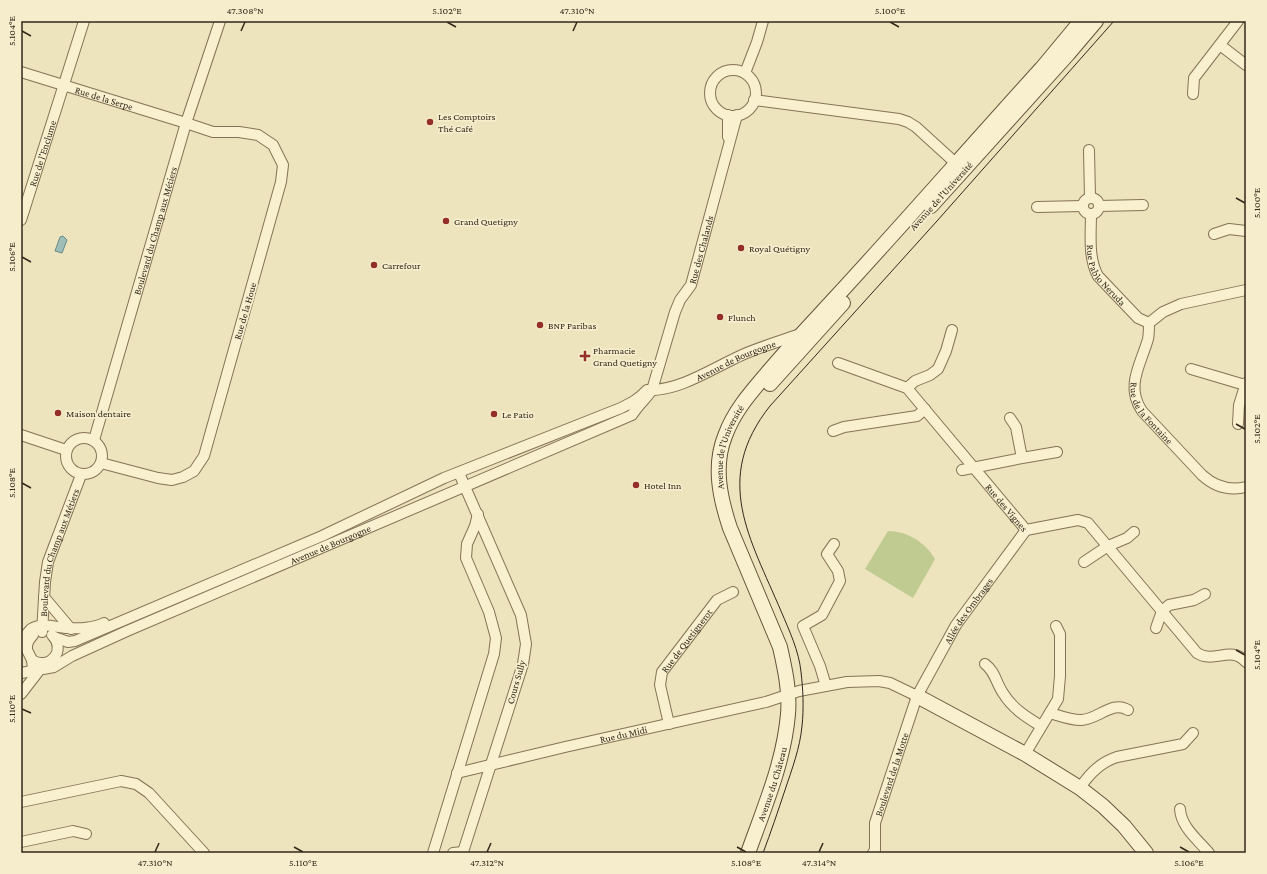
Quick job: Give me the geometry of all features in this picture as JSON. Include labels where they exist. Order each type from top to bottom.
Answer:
[{"type":"main road","name":"Avenue de l'Université","points":[[720,490],[727,451],[736,428],[751,405],[960,167],[1081,21]]},
{"type":"main road","name":"Avenue de l'Université","points":[[720,490],[718,472],[720,454],[725,436],[742,403],[802,333],[1068,54],[1096,21]]},
{"type":"main road","name":"Avenue du Château","points":[[720,490],[730,528],[780,647],[785,668],[788,694],[788,714],[784,743],[748,853]]},
{"type":"main road","points":[[917,696],[1025,754],[1080,788],[1103,806],[1124,826],[1146,853]]},
{"type":"street","name":"Rue de l'Enclume","points":[[21,220],[84,21]]},
{"type":"street","name":"Boulevard du Champ aux Métiers","points":[[94,440],[186,123],[220,21]]},
{"type":"street","points":[[745,73],[763,21]]},
{"type":"street","points":[[1193,94],[1194,78],[1238,21]]},
{"type":"street","points":[[1220,45],[1246,65]]},
{"type":"street","points":[[736,115],[716,210],[713,218],[709,221],[706,218],[728,137],[736,115],[752,106],[756,93],[755,85],[751,78],[739,70],[732,69],[718,74],[712,82],[710,98],[713,105],[719,111],[736,115]]},
{"type":"street","name":"Rue de la Serpe","points":[[21,72],[186,123]]},
{"type":"street","points":[[754,100],[899,119],[916,127],[960,167]]},
{"type":"street","name":"Rue de la Houe","points":[[101,463],[158,478],[172,480],[183,477],[194,471],[204,456],[281,182],[283,165],[273,145],[258,135],[239,132],[213,132],[186,123]]},
{"type":"street","points":[[1037,207],[1087,202],[1096,199],[1099,206],[1097,211],[1091,214],[1086,212],[1087,202],[1089,150]]},
{"type":"street","points":[[1099,206],[1143,205]]},
{"type":"street","name":"Rue Pablo Neruda","points":[[1091,214],[1091,260],[1096,272],[1138,318],[1149,323]]},
{"type":"street","name":"Rue des Chalands","points":[[655,380],[675,312],[680,300],[691,285],[695,275],[709,221]]},
{"type":"street","points":[[1214,234],[1228,229],[1246,231]]},
{"type":"street","points":[[1149,323],[1163,312],[1176,306],[1246,290]]},
{"type":"street","name":"Rue de la Fontaine","points":[[1149,323],[1149,337],[1134,382],[1135,395],[1139,407],[1209,481],[1232,489],[1246,487]]},
{"type":"street","points":[[907,388],[914,381],[930,375],[938,368],[952,330]]},
{"type":"street","name":"Avenue de Bourgogne","points":[[649,390],[670,388],[743,354],[802,333]]},
{"type":"street","name":"Rue des Vignes","points":[[838,363],[907,388],[1026,530],[1082,520],[1088,523],[1195,651],[1200,655],[1210,658],[1232,654],[1240,657],[1246,662]]},
{"type":"street","points":[[1191,369],[1246,384],[1239,405],[1238,424]]},
{"type":"street","name":"Avenue de Bourgogne","points":[[21,673],[36,672],[54,667],[72,656],[127,631],[465,485],[646,400],[649,390],[655,380]]},
{"type":"street","name":"Avenue de Bourgogne","points":[[42,629],[99,625],[339,523],[426,482],[518,442],[553,431],[616,404],[631,407]]},
{"type":"street","name":"Avenue de Bourgogne","points":[[54,637],[68,642],[75,641],[322,536],[444,478],[592,420],[631,407]]},
{"type":"street","points":[[833,431],[844,427],[917,416],[925,409]]},
{"type":"street","points":[[1010,418],[1016,427],[1022,458]]},
{"type":"street","points":[[21,435],[66,450]]},
{"type":"street","points":[[88,438],[94,440],[101,450],[101,463],[98,468],[87,475],[75,473],[66,463],[66,450],[75,440],[88,438]]},
{"type":"street","name":"Rue des Vignes","points":[[962,470],[1057,452]]},
{"type":"street","name":"Cours Sully","points":[[459,473],[521,615],[526,644],[523,664],[491,764],[460,853]]},
{"type":"street","name":"Boulevard du Champ aux Métiers","points":[[42,629],[44,582],[48,562],[81,475]]},
{"type":"street","name":"Avenue de Bourgogne","points":[[50,661],[159,612],[465,485]]},
{"type":"street","points":[[433,853],[494,654],[496,638],[489,612],[466,558],[467,544],[476,526],[478,514]]},
{"type":"street","name":"Allée des Ombrages","points":[[917,696],[956,624],[1026,530]]},
{"type":"street","points":[[1084,562],[1108,546],[1127,538],[1134,532]]},
{"type":"street","points":[[826,686],[820,666],[803,626],[822,615],[840,581],[838,571],[827,554],[834,544]]},
{"type":"street","name":"Rue de Quetignerot","points":[[668,724],[660,685],[662,672],[717,600],[733,592]]},
{"type":"street","points":[[1156,628],[1162,611],[1172,604],[1194,600],[1206,594]]},
{"type":"street","points":[[44,596],[71,628]]},
{"type":"street","points":[[1025,754],[1058,699],[1060,690],[1060,634],[1056,626]]},
{"type":"street","points":[[21,642],[31,629],[42,629],[54,637],[58,646],[56,656],[36,672],[21,694]]},
{"type":"street","points":[[36,672],[29,655],[27,645],[32,636],[42,629]]},
{"type":"street","points":[[32,660],[40,663],[50,661]]},
{"type":"street","points":[[985,664],[991,668],[1000,688],[1014,707],[1041,726]]},
{"type":"street","points":[[788,694],[847,682],[879,681],[890,683],[917,696]]},
{"type":"street","name":"Rue du Midi","points":[[457,773],[766,702],[788,694]]},
{"type":"street","name":"Boulevard de la Motte","points":[[873,853],[875,850],[875,823],[917,696]]},
{"type":"street","points":[[1050,713],[1080,720],[1091,719],[1113,708],[1119,707],[1128,710]]},
{"type":"street","points":[[1080,788],[1096,768],[1107,761],[1117,757],[1183,744],[1193,733]]},
{"type":"street","points":[[21,802],[121,781],[136,784],[148,793],[204,853]]},
{"type":"street","points":[[1180,810],[1180,817],[1184,824],[1209,853]]},
{"type":"street","points":[[21,842],[73,831],[86,834]]},
{"type":"green space","points":[[888,531],[909,535],[926,547],[935,559],[913,598],[865,569]]},
{"type":"water","points":[[63,236],[67,240],[62,253],[55,251],[60,237]]},
{"type":"tram line","points":[[763,853],[798,750],[802,726],[803,699],[802,678],[796,648],[758,558],[742,508],[740,484],[743,459],[753,433],[770,406],[937,221],[1114,21]]},
{"type":"place","name":"Les Comptoirs Thé Café","points":[[430,122]]},
{"type":"place","name":"Grand Quetigny","points":[[446,221]]},
{"type":"place","name":"Royal Quétigny","points":[[741,248]]},
{"type":"place","name":"Carrefour","points":[[374,265]]},
{"type":"place","name":"Flunch","points":[[720,317]]},
{"type":"place","name":"BNP Paribas","points":[[540,325]]},
{"type":"place","name":"Pharmacie Grand Quetigny","points":[[585,356]]},
{"type":"place","name":"Maison dentaire","points":[[58,413]]},
{"type":"place","name":"Le Patio","points":[[494,414]]},
{"type":"place","name":"Hotel Inn","points":[[636,485]]}]
